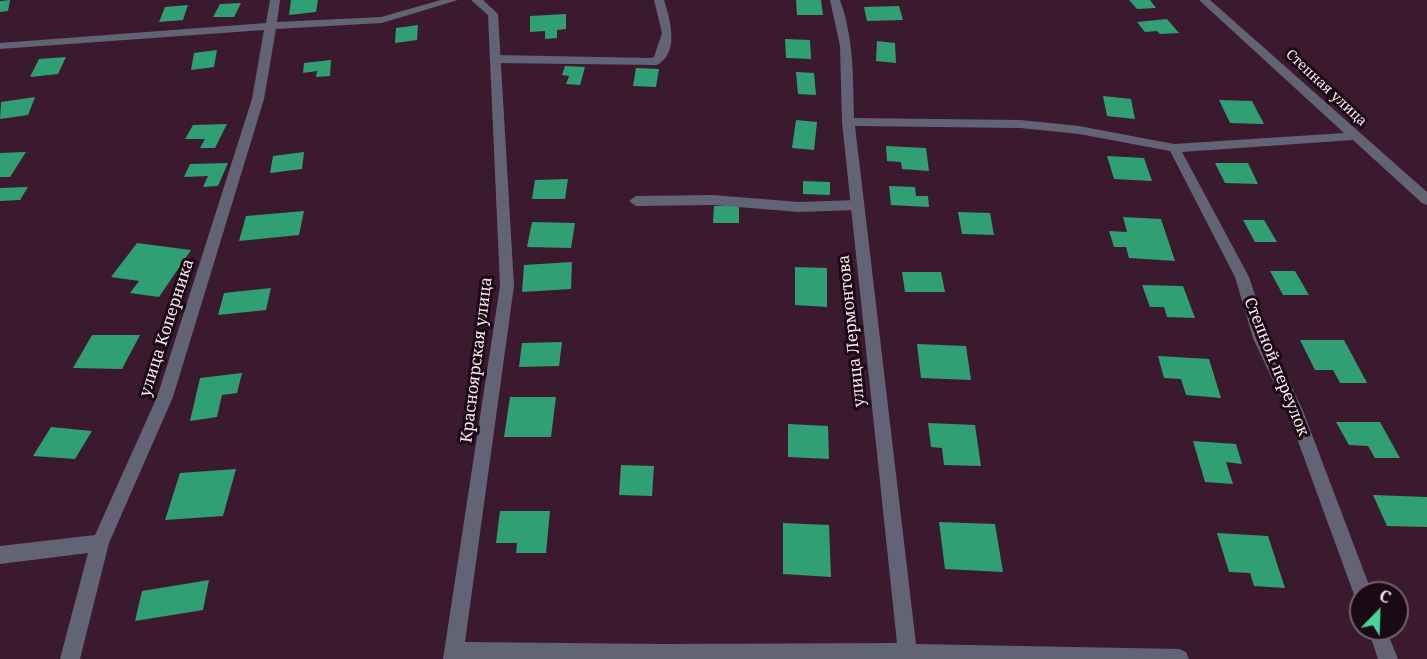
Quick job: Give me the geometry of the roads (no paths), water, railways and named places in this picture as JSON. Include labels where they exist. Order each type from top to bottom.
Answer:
[{"type":"street","name":"улица Коперника","points":[[70,659],[100,543],[165,397],[258,99],[275,0]]},
{"type":"street","points":[[0,46],[382,20],[453,0]]},
{"type":"street","name":"Красноярская улица","points":[[454,655],[507,286],[493,14],[476,0]]},
{"type":"street","points":[[495,59],[653,62],[659,59],[668,33],[659,0]]},
{"type":"street","name":"улица Лермонтова","points":[[835,0],[844,23],[848,46],[848,122],[907,656]]},
{"type":"street","name":"Степная улица","points":[[1204,0],[1427,200]]},
{"type":"street","points":[[848,122],[1020,123],[1079,130],[1174,148],[1355,136]]},
{"type":"street","name":"Степной переулок","points":[[1174,148],[1242,277],[1261,338],[1295,411],[1359,581]]},
{"type":"street","points":[[636,201],[670,199],[800,207],[857,205]]},
{"type":"street","points":[[0,555],[100,543]]},
{"type":"street","points":[[1381,641],[1388,659]]},
{"type":"street","points":[[454,655],[665,654],[1179,659]]}]
